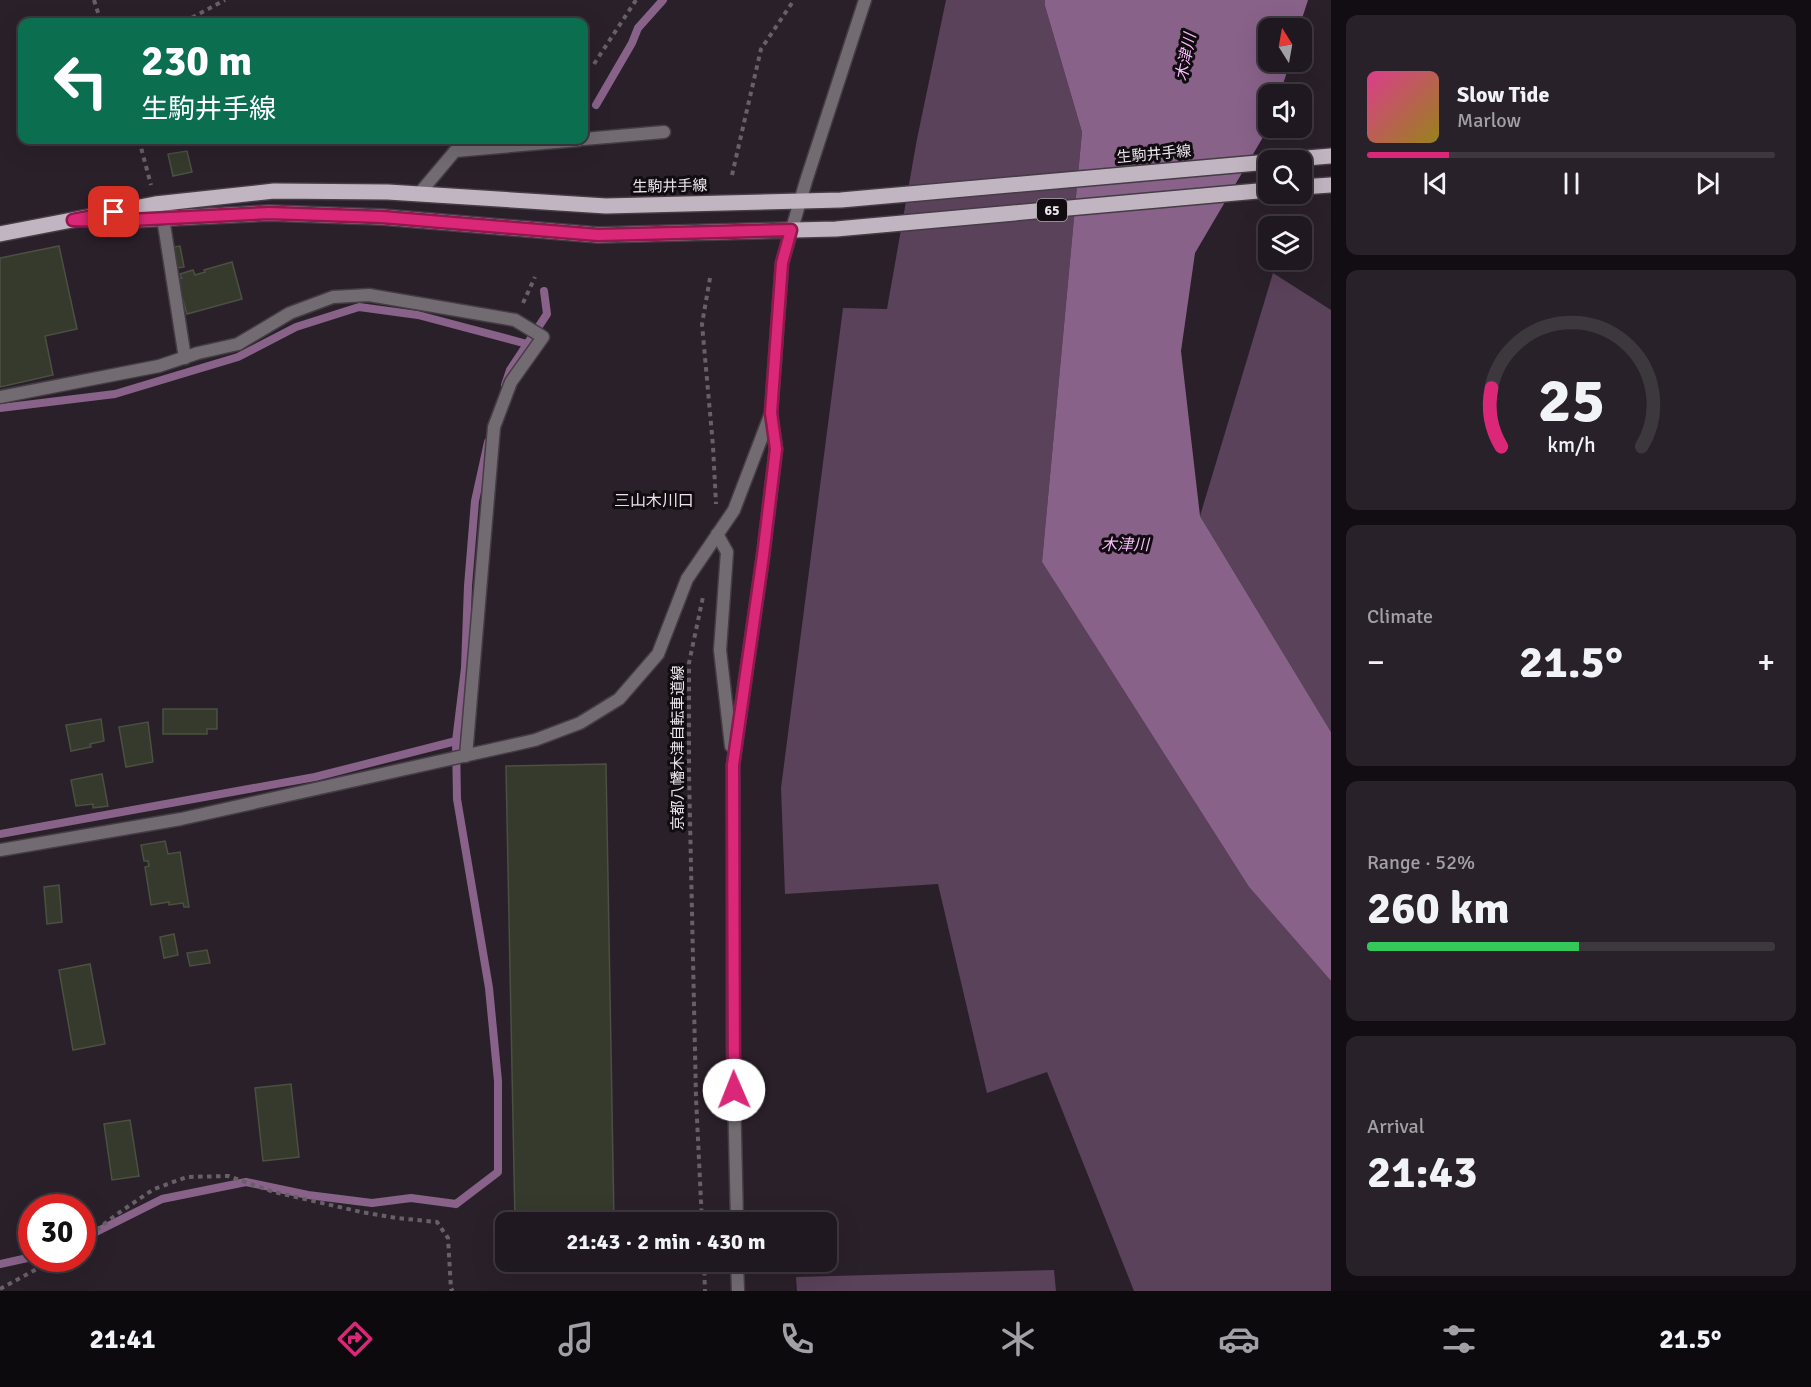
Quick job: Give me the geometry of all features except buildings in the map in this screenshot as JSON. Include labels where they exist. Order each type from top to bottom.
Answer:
[{"type":"main road","points":[[1312,158],[1331,156]]},
{"type":"main road","name":"生駒井手線","points":[[0,234],[73,220],[109,221],[274,191],[388,192],[606,206],[840,200],[1258,163]]},
{"type":"main road","points":[[1312,186],[1331,185]]},
{"type":"main road","name":"生駒井手線","points":[[159,211],[382,217],[598,235],[836,229],[1258,191]]},
{"type":"street","points":[[733,765],[776,449],[771,413],[782,263],[865,0]]},
{"type":"street","points":[[588,139],[664,132]]},
{"type":"street","points":[[418,195],[455,151],[534,144]]},
{"type":"street","points":[[159,211],[185,358]]},
{"type":"street","points":[[0,397],[159,366],[238,344],[290,313],[333,297],[369,295],[515,320],[543,337],[510,382],[495,427],[466,756]]},
{"type":"street","points":[[0,850],[181,819],[535,740],[580,723],[619,699],[658,654],[687,579],[734,510],[771,413]]},
{"type":"street","points":[[717,534],[727,552],[720,650],[733,765],[733,1046],[737,1212]]},
{"type":"street","points":[[737,1272],[738,1291]]},
{"type":"path","points":[[94,0],[100,18]]},
{"type":"path","points":[[191,18],[225,0]]},
{"type":"path","points":[[594,64],[636,0]]},
{"type":"path","points":[[732,175],[761,49],[794,0]]},
{"type":"path","points":[[140,144],[159,211]]},
{"type":"path","points":[[515,320],[535,277]]},
{"type":"path","points":[[710,278],[702,324],[713,446],[717,534]]},
{"type":"path","name":"京都八幡木津自転車道線","points":[[702,1212],[696,1086],[689,663],[704,593]]},
{"type":"path","points":[[96,1230],[154,1189],[187,1177],[228,1176],[274,1192],[361,1212],[437,1221],[448,1238],[453,1291]]},
{"type":"path","points":[[0,1289],[31,1272]]},
{"type":"path","points":[[704,1272],[705,1291]]},
{"type":"shaded area","points":[[946,0],[1045,0],[1082,132],[1042,562],[1249,887],[1331,981],[1331,1291],[1134,1291],[1047,1072],[987,1093],[938,884],[785,894],[781,788],[843,308],[887,309],[917,139]]},
{"type":"shaded area","points":[[1273,273],[1331,310],[1331,732],[1200,516]]},
{"type":"shaded area","points":[[1054,1270],[1056,1291],[797,1291],[796,1277]]},
{"type":"water","name":"木津川","points":[[1045,0],[1308,0],[1302,18],[1258,18],[1258,72],[1287,72],[1283,84],[1258,84],[1258,138],[1263,138],[1195,253],[1181,351],[1200,516],[1331,732],[1331,981],[1249,887],[1042,562],[1082,132]]},
{"type":"waterway","points":[[596,105],[632,43],[638,28],[663,0]]},
{"type":"waterway","points":[[505,385],[510,370],[547,314],[544,291]]},
{"type":"waterway","points":[[0,408],[115,394],[238,357],[296,327],[359,307],[418,315],[527,344]]},
{"type":"waterway","points":[[456,1204],[498,1172],[498,1081],[489,988],[457,799],[456,741],[465,668],[468,586],[475,501],[488,442]]},
{"type":"waterway","points":[[0,834],[315,777],[456,741]]},
{"type":"waterway","points":[[96,1232],[162,1199],[246,1182],[308,1195],[372,1203],[411,1198],[456,1204],[460,1201]]},
{"type":"waterway","points":[[0,1264],[18,1260]]},
{"type":"district","name":"三山木川口","points":[[654,500]]},
{"type":"route","points":[[114,212],[73,220],[109,221],[269,213],[382,217],[598,235],[791,230],[782,263],[771,413],[776,449],[733,765],[734,1090]]}]
